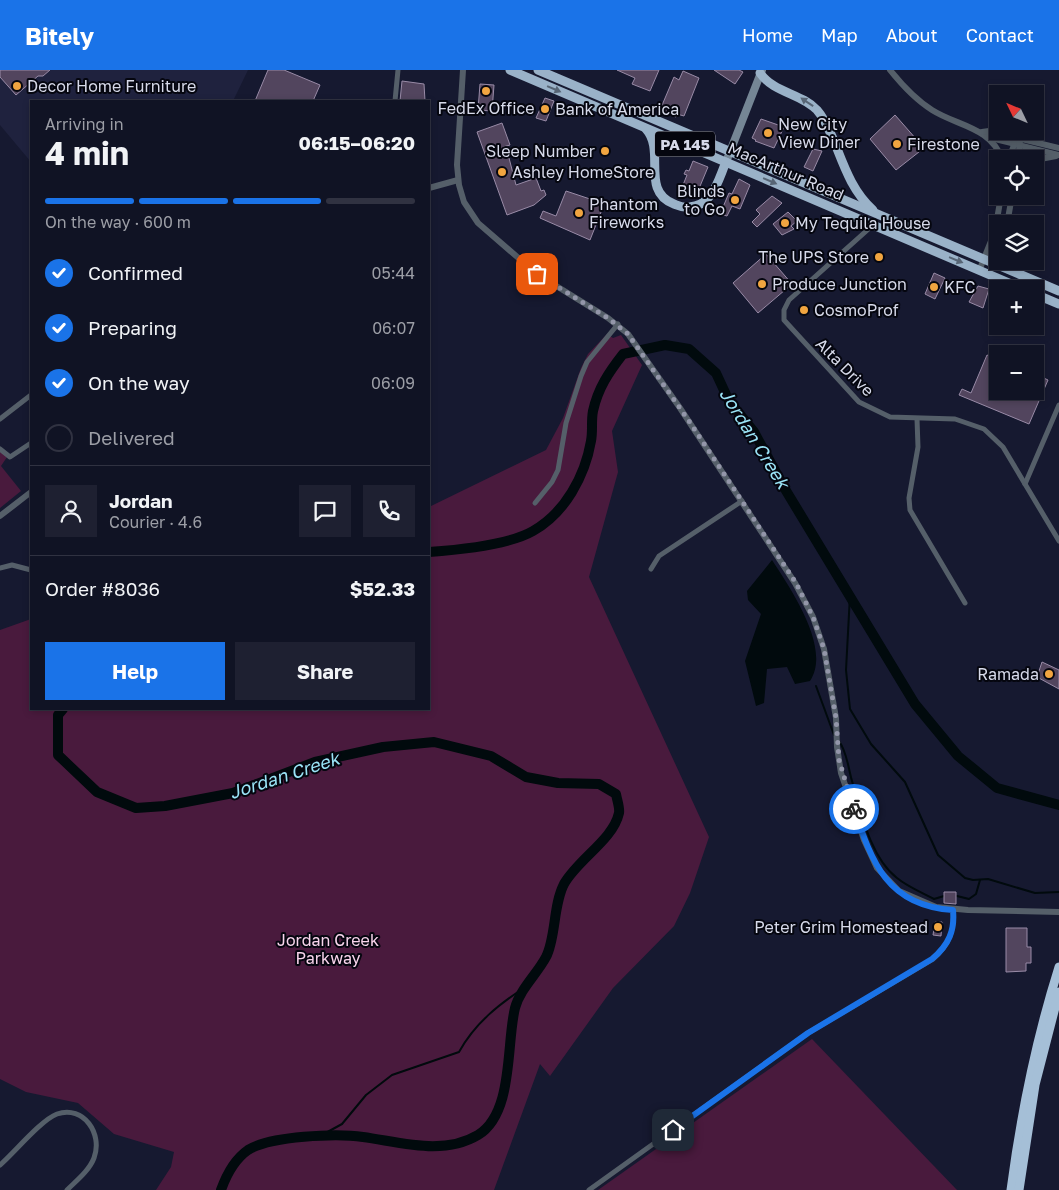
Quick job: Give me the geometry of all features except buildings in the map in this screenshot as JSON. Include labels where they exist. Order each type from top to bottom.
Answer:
[{"type":"highway","name":"MacArthur Road","points":[[510,70],[1002,280]]},
{"type":"highway","name":"MacArthur Road","points":[[538,70],[1059,291]]},
{"type":"highway","points":[[761,72],[768,83],[803,99],[821,115],[856,191],[879,215]]},
{"type":"highway","points":[[644,127],[655,143],[657,189],[668,202],[687,207],[705,202],[713,192],[726,162]]},
{"type":"highway","points":[[1044,298],[1059,304]]},
{"type":"highway","points":[[1011,1190],[1029,1075],[1059,967]]},
{"type":"highway","points":[[1019,1190],[1035,1085],[1059,992]]},
{"type":"main road","points":[[726,162],[761,72]]},
{"type":"street","points":[[395,100],[398,70]]},
{"type":"street","points":[[463,70],[457,152],[458,180],[464,202],[478,223],[537,274],[618,324],[628,334],[796,583],[813,617],[824,649],[837,747],[845,786],[877,868],[891,884],[909,897],[936,907],[953,910],[1059,912]]},
{"type":"street","points":[[890,70],[914,97],[931,110],[950,120],[1013,144],[1059,155]]},
{"type":"street","points":[[984,134],[989,130]]},
{"type":"street","points":[[984,134],[999,150]]},
{"type":"street","points":[[1012,150],[1013,144],[1017,140]]},
{"type":"street","points":[[1020,140],[1020,150]]},
{"type":"street","points":[[1027,140],[1059,148]]},
{"type":"street","points":[[1044,158],[1059,155]]},
{"type":"street","points":[[430,188],[458,180]]},
{"type":"street","points":[[980,271],[995,231],[999,205]]},
{"type":"street","name":"Alta Drive","points":[[873,225],[790,300],[782,316],[791,329],[859,402],[890,417],[955,419],[984,429],[1003,448],[1059,541]]},
{"type":"street","points":[[535,504],[552,482],[558,470],[566,423],[587,362],[618,324]]},
{"type":"street","points":[[0,419],[30,396]]},
{"type":"street","points":[[1025,484],[1059,405]]},
{"type":"street","points":[[917,419],[918,447],[909,498],[910,510],[966,603]]},
{"type":"street","points":[[0,449],[10,457],[30,444]]},
{"type":"street","points":[[0,516],[30,493]]},
{"type":"street","points":[[651,569],[659,556],[742,501]]},
{"type":"street","points":[[0,567],[19,565],[30,570]]},
{"type":"street","points":[[589,1190],[808,1033],[932,959],[943,948],[951,934],[953,910]]},
{"type":"street","points":[[0,1165],[52,1116],[65,1113],[77,1114],[86,1120],[93,1130],[96,1150],[91,1164],[66,1190]]},
{"type":"shaded area","points":[[0,70],[248,70],[233,100],[30,100],[30,161],[0,125]]},
{"type":"shaded area","points":[[772,560],[789,586],[806,619],[816,652],[815,667],[810,681],[795,684],[787,667],[767,669],[764,703],[756,706],[745,661],[761,614],[748,600],[747,591]]},
{"type":"green space","name":"Jordan Creek Parkway","points":[[607,334],[613,338],[621,335],[642,365],[612,431],[618,472],[589,577],[709,837],[690,893],[674,926],[613,988],[550,1076],[540,1064],[494,1190],[156,1190],[171,1167],[174,1152],[114,1134],[78,1103],[26,1092],[0,1079],[0,630],[30,619],[30,710],[430,710],[430,507],[546,450],[563,418],[588,354]]},
{"type":"green space","points":[[0,448],[7,457],[1,466],[21,491],[0,508]]},
{"type":"green space","points":[[812,1039],[957,1190],[598,1190]]},
{"type":"waterway","name":"Jordan Creek","points":[[430,552],[482,546],[510,540],[523,536],[544,523],[564,504],[578,480],[588,454],[592,437],[593,411],[598,395],[609,374],[623,354],[665,345],[689,349],[716,373],[729,401],[754,432],[785,489],[915,704],[958,756],[997,788],[1059,805]]},
{"type":"waterway","points":[[850,595],[846,670],[850,709],[871,744],[905,782],[938,855],[965,878],[973,880],[988,879],[1035,893],[1059,892]]},
{"type":"waterway","points":[[816,686],[834,735]]},
{"type":"waterway","name":"Jordan Creek","points":[[62,710],[58,715],[58,755],[97,792],[136,808],[165,806],[233,793],[315,762],[383,747],[434,742],[491,756],[526,777],[558,783],[599,784],[616,794],[619,813],[615,823],[603,841],[578,866],[564,884],[560,892],[551,941],[546,957],[517,1001],[512,1023],[507,1077],[498,1111],[490,1125],[478,1135],[450,1145],[421,1146],[337,1135],[287,1139],[258,1145],[248,1150],[239,1158],[221,1190]]},
{"type":"waterway","points":[[839,741],[846,755],[868,833],[880,858],[897,878],[910,887],[934,899],[944,896]]},
{"type":"waterway","points":[[957,896],[969,899],[976,894],[980,880]]},
{"type":"waterway","name":"Jordan Creek","points":[[322,1135],[342,1124],[366,1095],[392,1075],[459,1052],[472,1032],[488,1015],[527,986]]},
{"type":"way so far","points":[[537,274],[618,324],[628,334],[689,421],[796,583],[813,617],[824,649],[836,718],[839,760],[845,786],[854,809]]},
{"type":"place","name":"Decor Home Furniture","points":[[17,86]]},
{"type":"place","name":"FedEx Office","points":[[486,91]]},
{"type":"place","name":"Bank of America","points":[[545,109]]},
{"type":"place","name":"New City View Diner","points":[[768,133]]},
{"type":"place","name":"Firestone","points":[[897,144]]},
{"type":"place","name":"Sleep Number","points":[[605,151]]},
{"type":"place","name":"Ashley HomeStore","points":[[502,172]]},
{"type":"place","name":"Blinds to Go","points":[[735,200]]},
{"type":"place","name":"Phantom Fireworks","points":[[579,213]]},
{"type":"place","name":"My Tequila House","points":[[785,223]]},
{"type":"place","name":"The UPS Store","points":[[879,257]]},
{"type":"place","name":"Produce Junction","points":[[762,284]]},
{"type":"place","name":"KFC","points":[[934,287]]},
{"type":"place","name":"CosmoProf","points":[[804,310]]},
{"type":"place","name":"Ramada","points":[[1049,674]]},
{"type":"place","name":"Peter Grim Homestead","points":[[938,927]]},
{"type":"route","points":[[673,1130],[808,1033],[932,959],[948,941],[953,926],[953,910],[917,901],[899,891],[883,877],[864,840],[854,809]]}]
